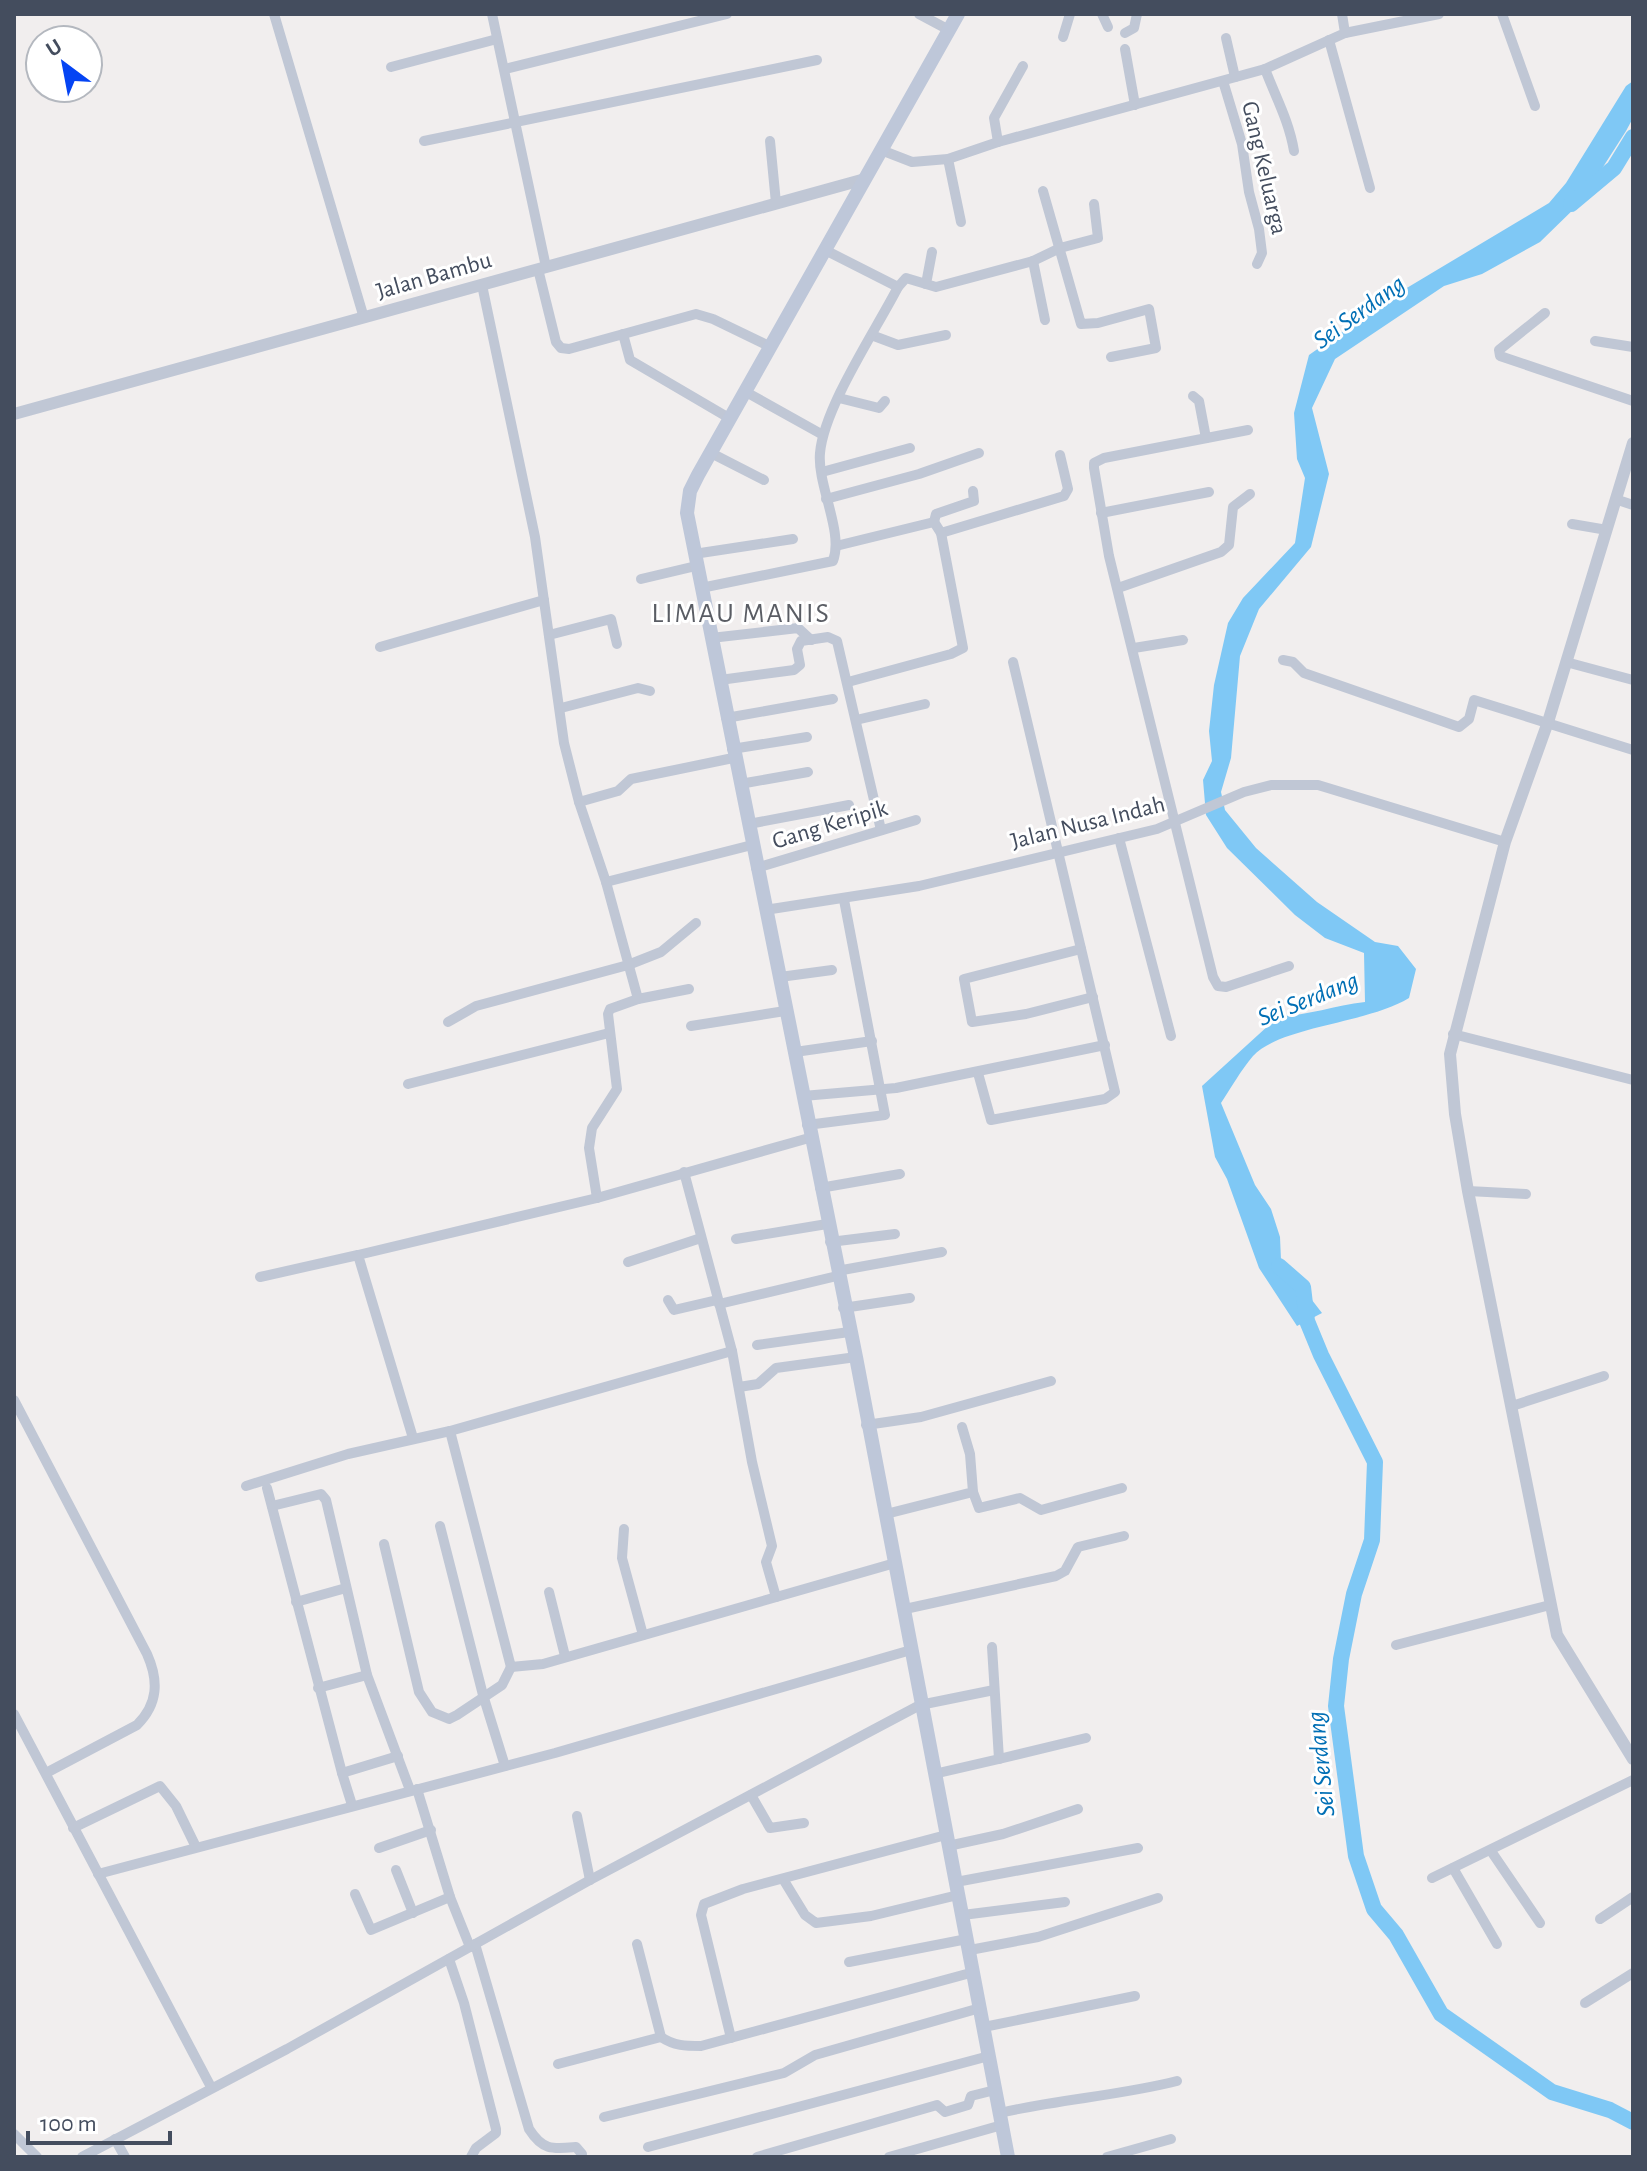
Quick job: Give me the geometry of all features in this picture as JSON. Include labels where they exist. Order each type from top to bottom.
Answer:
[{"type":"main road","points":[[958,14],[729,418],[687,503],[726,718],[905,1609],[920,1705],[1008,2157]]},
{"type":"street","points":[[276,14],[364,318]]},
{"type":"street","points":[[494,14],[556,342],[561,348],[569,349],[696,314],[771,347]]},
{"type":"street","points":[[505,69],[727,14]]},
{"type":"street","points":[[919,14],[949,30]]},
{"type":"street","points":[[1063,37],[1070,14]]},
{"type":"street","points":[[1102,14],[1108,27]]},
{"type":"street","points":[[1125,33],[1134,28],[1137,14]]},
{"type":"street","points":[[1342,14],[1345,33]]},
{"type":"street","points":[[881,150],[912,162],[948,159],[998,142],[1265,69],[1345,33],[1439,14]]},
{"type":"street","points":[[1502,14],[1535,106]]},
{"type":"street","points":[[1226,38],[1235,77]]},
{"type":"street","points":[[391,67],[497,39]]},
{"type":"street","points":[[1329,40],[1370,188]]},
{"type":"street","points":[[1125,49],[1135,105]]},
{"type":"street","points":[[424,141],[817,60]]},
{"type":"street","points":[[998,142],[994,118],[1023,66]]},
{"type":"street","points":[[1265,69],[1278,103],[1285,111],[1294,151]]},
{"type":"street","name":"Gang Keluarga","points":[[1223,81],[1242,144],[1249,192],[1259,229],[1262,253],[1257,264]]},
{"type":"street","points":[[770,141],[776,203]]},
{"type":"street","points":[[948,159],[961,222]]},
{"type":"street","name":"Jalan Bambu","points":[[14,414],[865,179]]},
{"type":"street","points":[[1043,191],[1081,324],[1098,323],[1149,309],[1156,348],[1111,357]]},
{"type":"street","points":[[701,588],[829,564],[835,559],[836,546],[819,455],[823,435],[839,398],[898,287],[906,278],[939,287],[1033,261],[1060,248],[1098,238],[1094,204]]},
{"type":"street","points":[[825,250],[898,287]]},
{"type":"street","points":[[926,284],[932,252]]},
{"type":"street","points":[[1033,261],[1045,320]]},
{"type":"street","points":[[482,285],[535,537],[564,743],[638,999]]},
{"type":"street","points":[[1545,313],[1499,350],[1500,356],[1633,401]]},
{"type":"street","points":[[623,334],[630,360],[729,418]]},
{"type":"street","points":[[874,336],[898,345],[946,335]]},
{"type":"street","points":[[1595,341],[1633,347]]},
{"type":"street","points":[[746,392],[823,435]]},
{"type":"street","points":[[1193,396],[1199,401],[1206,438]]},
{"type":"street","points":[[839,398],[879,408],[885,401]]},
{"type":"street","points":[[1248,430],[1094,463],[1101,513],[1118,588],[1181,821],[1218,986],[1226,987],[1289,966]]},
{"type":"street","points":[[1633,443],[1548,722],[1505,842],[1450,1054],[1468,1191],[1557,1635],[1566,1655],[1633,1759]]},
{"type":"street","points":[[822,472],[910,448]]},
{"type":"street","points":[[711,453],[764,480]]},
{"type":"street","points":[[826,499],[919,474],[979,453]]},
{"type":"street","points":[[941,533],[1064,496],[1068,489],[1060,455]]},
{"type":"street","points":[[848,682],[963,648],[941,533],[934,522],[935,514],[974,501],[973,491]]},
{"type":"street","points":[[1101,513],[1209,492]]},
{"type":"street","points":[[1118,588],[1221,552],[1229,545],[1233,507],[1250,494]]},
{"type":"street","points":[[1618,500],[1633,505]]},
{"type":"street","points":[[836,546],[934,522]]},
{"type":"street","points":[[1572,524],[1607,530]]},
{"type":"street","points":[[641,579],[695,560],[793,539]]},
{"type":"street","points":[[380,647],[544,600]]},
{"type":"street","points":[[549,635],[611,619],[617,644]]},
{"type":"street","points":[[711,638],[798,628],[811,640]]},
{"type":"street","points":[[720,680],[794,670],[800,665],[798,645],[828,637],[837,641],[881,830]]},
{"type":"street","points":[[1134,648],[1183,640]]},
{"type":"street","points":[[1283,660],[1293,662],[1304,673],[1459,727],[1469,719],[1474,700],[1633,750]]},
{"type":"street","points":[[978,1073],[991,1120],[1105,1099],[1115,1092],[1013,662]]},
{"type":"street","points":[[1566,662],[1633,680]]},
{"type":"street","points":[[561,708],[638,688],[650,691]]},
{"type":"street","points":[[726,718],[833,699]]},
{"type":"street","points":[[856,720],[925,704]]},
{"type":"street","points":[[579,802],[618,791],[631,779],[807,737]]},
{"type":"street","points":[[740,784],[808,772]]},
{"type":"street","name":"Jalan Nusa Indah","points":[[765,910],[844,900],[1119,838],[1181,821],[1244,792],[1293,783],[1318,785],[1505,842]]},
{"type":"street","points":[[749,824],[849,805]]},
{"type":"street","name":"Gang Keripik","points":[[756,868],[916,820]]},
{"type":"street","points":[[1119,838],[1171,1036]]},
{"type":"street","points":[[606,882],[752,845]]},
{"type":"street","points":[[260,1277],[597,1198],[808,1131],[885,1117],[844,900]]},
{"type":"street","points":[[448,1022],[476,1006],[628,965],[661,952],[696,923]]},
{"type":"street","points":[[1081,949],[964,979],[972,1022],[1026,1014],[1093,997]]},
{"type":"street","points":[[780,977],[832,970]]},
{"type":"street","points":[[597,1198],[590,1137],[594,1122],[617,1089],[609,1033],[610,1009],[638,999],[689,989]]},
{"type":"street","points":[[691,1026],[785,1011]]},
{"type":"street","points":[[408,1084],[609,1033]]},
{"type":"street","points":[[1453,1034],[1633,1080]]},
{"type":"street","points":[[795,1052],[872,1041]]},
{"type":"street","points":[[803,1096],[882,1089],[978,1073],[1105,1045]]},
{"type":"street","points":[[684,1172],[732,1351],[772,1546],[766,1562],[776,1597]]},
{"type":"street","points":[[820,1188],[900,1174]]},
{"type":"street","points":[[1468,1191],[1526,1194]]},
{"type":"street","points":[[736,1239],[827,1224]]},
{"type":"street","points":[[830,1242],[895,1234]]},
{"type":"street","points":[[628,1262],[701,1238]]},
{"type":"street","points":[[668,1300],[674,1310],[942,1252]]},
{"type":"street","points":[[358,1255],[413,1438]]},
{"type":"street","points":[[843,1308],[910,1298]]},
{"type":"street","points":[[757,1345],[849,1332]]},
{"type":"street","points":[[246,1486],[732,1351]]},
{"type":"street","points":[[739,1387],[758,1384],[776,1368],[856,1357]]},
{"type":"street","points":[[1512,1406],[1604,1376]]},
{"type":"street","points":[[866,1425],[921,1417],[1051,1381]]},
{"type":"street","points":[[14,1400],[147,1654],[156,1685],[148,1714],[137,1725],[46,1773]]},
{"type":"street","points":[[962,1427],[970,1454],[973,1492],[979,1508],[1020,1498],[1041,1510],[1122,1488]]},
{"type":"street","points":[[384,1544],[422,1699],[435,1714],[449,1719],[502,1685],[511,1667],[450,1431]]},
{"type":"street","points":[[267,1488],[318,1688],[352,1805]]},
{"type":"street","points":[[886,1514],[973,1492]]},
{"type":"street","points":[[272,1506],[321,1494],[326,1500],[367,1675],[431,1830],[450,1897],[472,1946],[529,2129],[546,2148],[553,2151],[576,2147],[582,2154]]},
{"type":"street","points":[[440,1526],[483,1695],[505,1766]]},
{"type":"street","points":[[624,1529],[622,1558],[643,1635]]},
{"type":"street","points":[[905,1609],[1056,1576],[1065,1571],[1078,1547],[1124,1536]]},
{"type":"street","points":[[511,1667],[525,1667],[895,1563]]},
{"type":"street","points":[[296,1602],[346,1588]]},
{"type":"street","points":[[549,1592],[565,1656]]},
{"type":"street","points":[[1396,1645],[1550,1605]]},
{"type":"street","points":[[992,1647],[999,1759]]},
{"type":"street","points":[[98,1874],[195,1845],[505,1766],[911,1650]]},
{"type":"street","points":[[318,1688],[367,1675]]},
{"type":"street","points":[[82,2157],[590,1880],[920,1705],[994,1690]]},
{"type":"street","points":[[14,1714],[211,2087]]},
{"type":"street","points":[[934,1774],[1086,1738]]},
{"type":"street","points":[[342,1773],[398,1756]]},
{"type":"street","points":[[1432,1878],[1633,1780]]},
{"type":"street","points":[[73,1828],[159,1786],[176,1806],[195,1845]]},
{"type":"street","points":[[751,1795],[770,1828],[804,1823]]},
{"type":"street","points":[[731,2038],[701,1912],[712,1899],[783,1879],[947,1841],[1003,1834],[1078,1809]]},
{"type":"street","points":[[577,1816],[590,1880]]},
{"type":"street","points":[[379,1848],[431,1830]]},
{"type":"street","points":[[783,1879],[805,1915],[816,1923],[871,1916],[957,1888],[1138,1848]]},
{"type":"street","points":[[1491,1851],[1540,1923]]},
{"type":"street","points":[[1453,1868],[1497,1944]]},
{"type":"street","points":[[396,1870],[413,1913]]},
{"type":"street","points":[[355,1894],[371,1930],[450,1897]]},
{"type":"street","points":[[1600,1919],[1633,1897]]},
{"type":"street","points":[[849,1962],[1038,1937],[1158,1898]]},
{"type":"street","points":[[963,1915],[1065,1902]]},
{"type":"street","points":[[637,1944],[661,2037],[672,2044],[687,2046],[731,2038],[974,1972]]},
{"type":"street","points":[[449,1959],[464,2003],[496,2129],[496,2133],[476,2148],[471,2157]]},
{"type":"street","points":[[1585,2003],[1633,1973]]},
{"type":"street","points":[[984,2027],[1135,1996]]},
{"type":"street","points":[[604,2117],[784,2073],[815,2055],[980,2008]]},
{"type":"street","points":[[558,2064],[661,2037]]},
{"type":"street","points":[[648,2147],[989,2056]]},
{"type":"street","points":[[889,2157],[1048,2101],[1119,2095],[1177,2081]]},
{"type":"street","points":[[757,2157],[937,2105],[945,2112],[953,2111],[968,2105],[971,2096],[995,2090]]},
{"type":"street","points":[[14,2134],[37,2157]]},
{"type":"street","points":[[115,2139],[125,2157]]},
{"type":"street","points":[[1107,2157],[1171,2139]]},
{"type":"water","points":[[1633,81],[1633,118],[1626,131],[1580,203],[1540,242],[1482,274],[1444,286],[1335,359],[1312,408],[1329,474],[1311,547],[1259,609],[1240,656],[1231,758],[1221,792],[1225,810],[1256,848],[1317,902],[1375,942],[1398,946],[1416,969],[1409,998],[1391,1007],[1303,1031],[1266,1046],[1249,1061],[1221,1103],[1255,1185],[1271,1209],[1280,1237],[1281,1260],[1322,1313],[1297,1326],[1259,1268],[1227,1179],[1215,1157],[1202,1086],[1279,1016],[1365,1002],[1364,953],[1325,938],[1295,915],[1227,848],[1206,815],[1203,780],[1212,761],[1209,731],[1214,685],[1228,623],[1243,598],[1295,543],[1305,478],[1297,459],[1294,413],[1309,355],[1390,298],[1549,203],[1566,183],[1626,86]]},
{"type":"waterway","name":"Sei Serdang","points":[[1571,204],[1614,168],[1633,137]]},
{"type":"waterway","name":"Sei Serdang","points":[[1279,1266],[1303,1287],[1307,1321],[1375,1462],[1372,1540],[1354,1594],[1341,1659],[1336,1706],[1356,1856],[1374,1909],[1396,1935],[1441,2014],[1552,2092],[1610,2110],[1633,2122]]},
{"type":"district","name":"LIMAU MANIS","points":[[741,614]]}]
